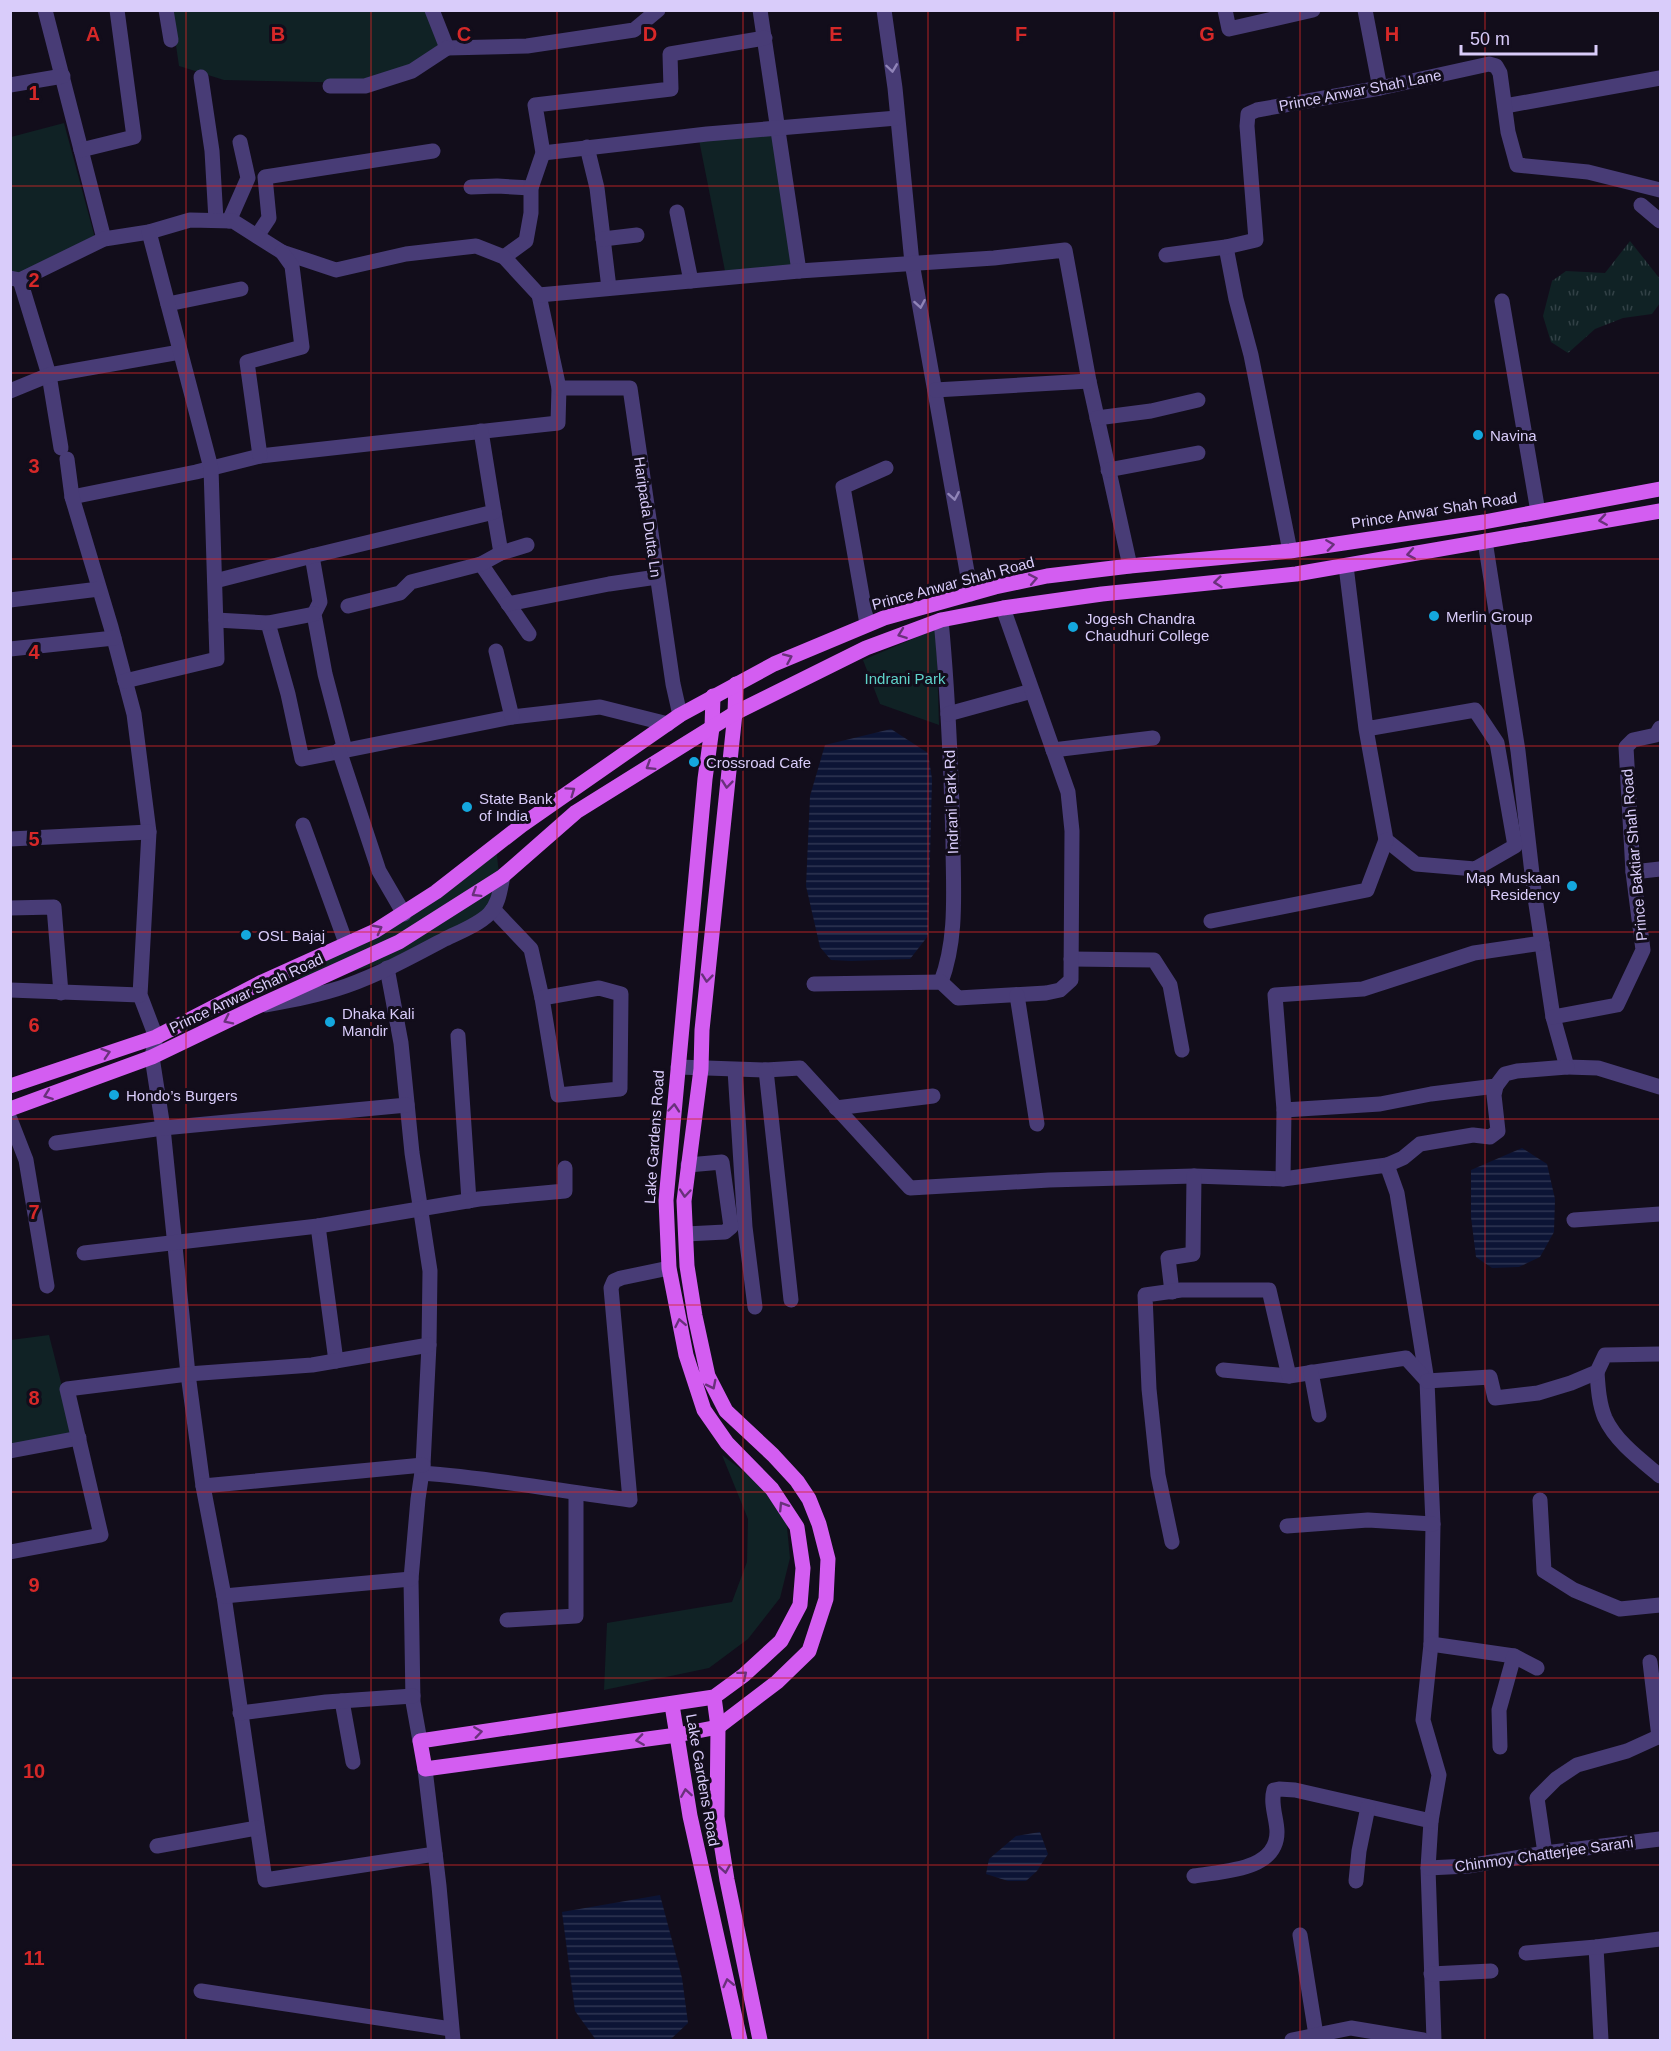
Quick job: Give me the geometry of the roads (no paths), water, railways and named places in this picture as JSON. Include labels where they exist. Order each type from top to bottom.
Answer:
[{"type":"main road","name":"Prince Anwar Shah Road","points":[[10,1086],[156,1037],[262,982],[375,931],[444,886],[522,825],[674,720],[713,696],[774,664],[867,624],[995,587],[1047,576],[1285,552],[1464,526],[1660,489]]},
{"type":"main road","name":"Prince Anwar Shah Road","points":[[10,1108],[152,1057],[399,942],[503,876],[576,812],[735,713],[866,648],[940,620],[1003,608],[1102,594],[1285,575],[1346,566],[1660,511]]},
{"type":"main road","points":[[1285,552],[1285,575]]},
{"type":"main road","name":"Lake Gardens Road","points":[[736,684],[735,713],[702,1030],[701,1070],[684,1201],[687,1266],[708,1376],[726,1411],[773,1455],[809,1499],[819,1524],[828,1559],[826,1599],[809,1651],[777,1682],[718,1727],[717,1817],[727,1881],[760,2040]]},
{"type":"main road","name":"Lake Gardens Road","points":[[713,696],[712,728],[705,779],[666,1200],[669,1268],[686,1355],[704,1410],[727,1443],[772,1489],[796,1527],[803,1568],[800,1605],[781,1641],[744,1675],[714,1697],[672,1705],[690,1816],[740,2040]]},
{"type":"main road","points":[[672,1705],[420,1741],[425,1769],[677,1735],[718,1727],[714,1697]]},
{"type":"street","points":[[45,10],[104,239]]},
{"type":"street","points":[[81,150],[134,137],[117,10]]},
{"type":"street","points":[[166,10],[171,40]]},
{"type":"street","points":[[432,10],[447,48]]},
{"type":"street","points":[[330,86],[365,86],[412,70],[447,48],[527,46],[634,30],[658,10]]},
{"type":"street","points":[[760,10],[799,271]]},
{"type":"street","points":[[884,10],[912,263],[971,594]]},
{"type":"street","points":[[1225,10],[1229,29],[1313,10]]},
{"type":"street","points":[[1365,10],[1380,88]]},
{"type":"street","points":[[504,257],[526,242],[531,213],[531,188],[543,153],[535,105],[671,89],[669,54],[765,38]]},
{"type":"street","name":"Prince Anwar Shah Lane","points":[[1226,247],[1256,240],[1248,114],[1257,110],[1380,88],[1490,64],[1496,66],[1500,73],[1508,132],[1516,165],[1588,172],[1660,190]]},
{"type":"street","points":[[10,85],[63,76]]},
{"type":"street","points":[[201,77],[223,221]]},
{"type":"street","points":[[1504,106],[1660,78]]},
{"type":"street","points":[[543,153],[897,118]]},
{"type":"street","points":[[223,221],[248,178],[240,142]]},
{"type":"street","points":[[587,147],[597,188],[609,288]]},
{"type":"street","points":[[257,236],[269,218],[265,177],[432,151]]},
{"type":"street","points":[[471,187],[531,188]]},
{"type":"street","points":[[1641,205],[1660,221]]},
{"type":"street","points":[[677,212],[690,281]]},
{"type":"street","points":[[72,497],[260,456],[558,423],[559,388],[539,295],[504,257],[476,246],[405,254],[336,270],[282,252],[233,221],[190,220],[149,232],[104,239],[15,279],[49,375],[72,497],[134,714],[149,832],[140,995],[156,1037],[152,1057],[163,1128],[188,1374],[203,1486],[224,1596],[265,1880],[435,1854]]},
{"type":"street","points":[[125,681],[217,660],[211,468],[149,232]]},
{"type":"street","points":[[603,239],[637,235]]},
{"type":"street","points":[[1166,255],[1226,247],[1236,299],[1251,355],[1285,552]]},
{"type":"street","points":[[539,295],[799,271],[994,258],[1065,250],[1089,381],[1130,566]]},
{"type":"street","points":[[260,456],[247,362],[302,347],[292,267],[282,252]]},
{"type":"street","points":[[168,304],[241,289]]},
{"type":"street","points":[[1502,301],[1538,512]]},
{"type":"street","points":[[10,391],[49,375],[180,352]]},
{"type":"street","points":[[935,390],[1089,381]]},
{"type":"street","name":"Haripada Dutta Ln","points":[[559,388],[630,388],[673,684],[674,720]]},
{"type":"street","points":[[1097,418],[1151,411],[1198,400]]},
{"type":"street","points":[[482,431],[501,553]]},
{"type":"street","points":[[1108,470],[1198,453]]},
{"type":"street","points":[[867,624],[843,487],[886,468]]},
{"type":"street","points":[[215,582],[494,512]]},
{"type":"street","points":[[1485,541],[1518,751],[1552,1017],[1567,1067]]},
{"type":"street","points":[[348,606],[400,593],[411,582],[481,564],[501,553],[527,544]]},
{"type":"street","points":[[312,556],[320,602],[314,614],[324,674],[342,750],[379,871],[404,914]]},
{"type":"street","points":[[481,564],[529,634]]},
{"type":"street","points":[[1211,921],[1367,890],[1386,840],[1366,729],[1346,566]]},
{"type":"street","points":[[508,604],[657,577]]},
{"type":"street","points":[[10,600],[99,589]]},
{"type":"street","points":[[814,984],[941,982],[958,998],[1046,993],[1060,990],[1071,980],[1072,831],[1068,792],[1003,608]]},
{"type":"street","points":[[216,621],[268,623],[314,614]]},
{"type":"street","name":"Indrani Park Rd","points":[[940,620],[948,714],[954,914],[949,962],[941,982]]},
{"type":"street","points":[[268,623],[288,694],[302,759],[512,717],[600,707],[674,720]]},
{"type":"street","points":[[10,649],[114,638]]},
{"type":"street","points":[[496,651],[512,717]]},
{"type":"street","points":[[948,714],[1032,691]]},
{"type":"street","points":[[1366,729],[1475,710],[1497,743],[1515,846],[1475,869],[1416,864],[1386,840]]},
{"type":"street","name":"Prince Baktiar Shah Road","points":[[1552,1017],[1617,1005],[1643,950],[1634,872],[1626,747],[1633,741],[1656,735],[1660,728]]},
{"type":"street","points":[[1053,750],[1153,738]]},
{"type":"street","points":[[303,825],[346,943]]},
{"type":"street","points":[[10,839],[149,832]]},
{"type":"street","points":[[1634,872],[1660,869]]},
{"type":"street","points":[[254,1008],[305,998],[347,986],[468,927],[488,916],[493,909],[498,901],[503,876]]},
{"type":"street","points":[[10,908],[54,907],[61,993]]},
{"type":"street","points":[[493,909],[531,949],[542,998],[558,1095],[620,1089],[621,994],[599,988],[542,998]]},
{"type":"street","points":[[1283,1179],[1284,1110],[1275,995],[1363,989],[1474,953],[1542,943]]},
{"type":"street","points":[[1071,959],[1154,960],[1170,985],[1182,1050]]},
{"type":"street","points":[[387,968],[401,1043],[420,1210],[430,1271],[429,1345],[422,1469],[411,1579],[413,1696],[420,1741]]},
{"type":"street","points":[[10,990],[140,995]]},
{"type":"street","points":[[1017,995],[1037,1124]]},
{"type":"street","points":[[458,1036],[469,1201]]},
{"type":"street","points":[[678,1067],[701,1070],[800,1068],[910,1188],[1049,1180],[1194,1176],[1283,1179],[1387,1165],[1403,1158],[1420,1144],[1473,1135],[1490,1137],[1498,1131],[1494,1095],[1496,1086],[1504,1074],[1567,1067],[1598,1068],[1660,1087]]},
{"type":"street","points":[[735,1070],[745,1227],[755,1307]]},
{"type":"street","points":[[766,1070],[791,1300]]},
{"type":"street","points":[[1284,1110],[1380,1104],[1431,1094],[1496,1086]]},
{"type":"street","points":[[836,1108],[933,1096]]},
{"type":"street","points":[[56,1143],[163,1128],[407,1105]]},
{"type":"street","points":[[10,1119],[26,1160],[47,1286]]},
{"type":"street","points":[[686,1234],[725,1232],[731,1227],[722,1162],[688,1165]]},
{"type":"street","points":[[1387,1165],[1397,1193],[1427,1381],[1433,1524],[1431,1644],[1423,1720],[1439,1775],[1431,1821],[1428,1868],[1434,2040]]},
{"type":"street","points":[[84,1253],[318,1226],[469,1201],[564,1191],[565,1168]]},
{"type":"street","points":[[1172,1292],[1168,1258],[1193,1254],[1194,1176]]},
{"type":"street","points":[[1574,1220],[1660,1214]]},
{"type":"street","points":[[318,1226],[336,1361]]},
{"type":"street","points":[[203,1486],[422,1469],[630,1500],[611,1288],[614,1281],[621,1278],[669,1268]]},
{"type":"street","points":[[1172,1542],[1158,1475],[1149,1389],[1145,1295],[1172,1292],[1269,1290],[1289,1376]]},
{"type":"street","points":[[10,1552],[101,1535],[67,1389],[188,1374],[312,1365],[429,1345]]},
{"type":"street","points":[[1660,1354],[1605,1355],[1597,1371],[1606,1419],[1629,1448],[1660,1476]]},
{"type":"street","points":[[1223,1370],[1289,1376],[1406,1358],[1427,1381]]},
{"type":"street","points":[[1427,1381],[1490,1377],[1495,1398],[1538,1393],[1570,1383],[1597,1371]]},
{"type":"street","points":[[1311,1372],[1319,1415]]},
{"type":"street","points":[[10,1451],[79,1438]]},
{"type":"street","points":[[507,1620],[576,1616],[576,1493]]},
{"type":"street","points":[[1540,1500],[1544,1571],[1574,1590],[1620,1609],[1660,1605]]},
{"type":"street","points":[[1287,1526],[1368,1520],[1433,1524]]},
{"type":"street","points":[[224,1596],[411,1579]]},
{"type":"street","points":[[1431,1644],[1514,1656],[1537,1668]]},
{"type":"street","points":[[1500,1747],[1499,1710],[1514,1656]]},
{"type":"street","points":[[1545,1853],[1537,1798],[1556,1779],[1577,1765],[1627,1751],[1660,1736],[1650,1662]]},
{"type":"street","points":[[240,1713],[342,1701],[413,1696]]},
{"type":"street","points":[[342,1701],[353,1762]]},
{"type":"street","points":[[201,1990],[452,2035],[425,1769]]},
{"type":"street","points":[[1194,1876],[1246,1867],[1259,1863],[1270,1853],[1276,1842],[1277,1830],[1272,1796],[1274,1790],[1295,1790],[1431,1821]]},
{"type":"street","points":[[1356,1881],[1359,1851],[1368,1807]]},
{"type":"street","points":[[157,1846],[257,1828]]},
{"type":"street","name":"Chinmoy Chatterjee Sarani","points":[[1428,1868],[1468,1866],[1545,1853],[1660,1839]]},
{"type":"street","points":[[1300,1935],[1316,2035]]},
{"type":"street","points":[[1526,1953],[1660,1939]]},
{"type":"street","points":[[1596,1947],[1601,2040]]},
{"type":"street","points":[[1431,1974],[1491,1971]]},
{"type":"street","points":[[1292,2040],[1351,2028],[1422,2040]]},
{"type":"water","points":[[891,729],[928,753],[932,779],[928,936],[910,959],[831,960],[820,947],[806,886],[810,796],[825,745]]},
{"type":"water","points":[[1522,1148],[1547,1164],[1555,1199],[1554,1232],[1540,1257],[1519,1267],[1492,1268],[1476,1257],[1471,1217],[1471,1170]]},
{"type":"water","points":[[1040,1832],[1048,1854],[1037,1871],[1026,1881],[1008,1881],[986,1874],[989,1859],[1016,1836]]},
{"type":"water","points":[[660,1895],[682,1978],[688,2023],[671,2039],[596,2040],[575,2011],[562,1912]]},
{"type":"place","name":"Navina","points":[[1478,435]]},
{"type":"place","name":"Merlin Group","points":[[1434,616]]},
{"type":"place","name":"Jogesh Chandra Chaudhuri College","points":[[1073,627]]},
{"type":"place","name":"Crossroad Cafe","points":[[694,762]]},
{"type":"place","name":"State Bank of India","points":[[467,807]]},
{"type":"place","name":"Map Muskaan Residency","points":[[1572,886]]},
{"type":"place","name":"OSL Bajaj","points":[[246,935]]},
{"type":"place","name":"Dhaka Kali Mandir","points":[[330,1022]]},
{"type":"place","name":"Hondo’s Burgers","points":[[114,1095]]},
{"type":"park label","name":"Indrani Park","points":[[905,678]]}]
